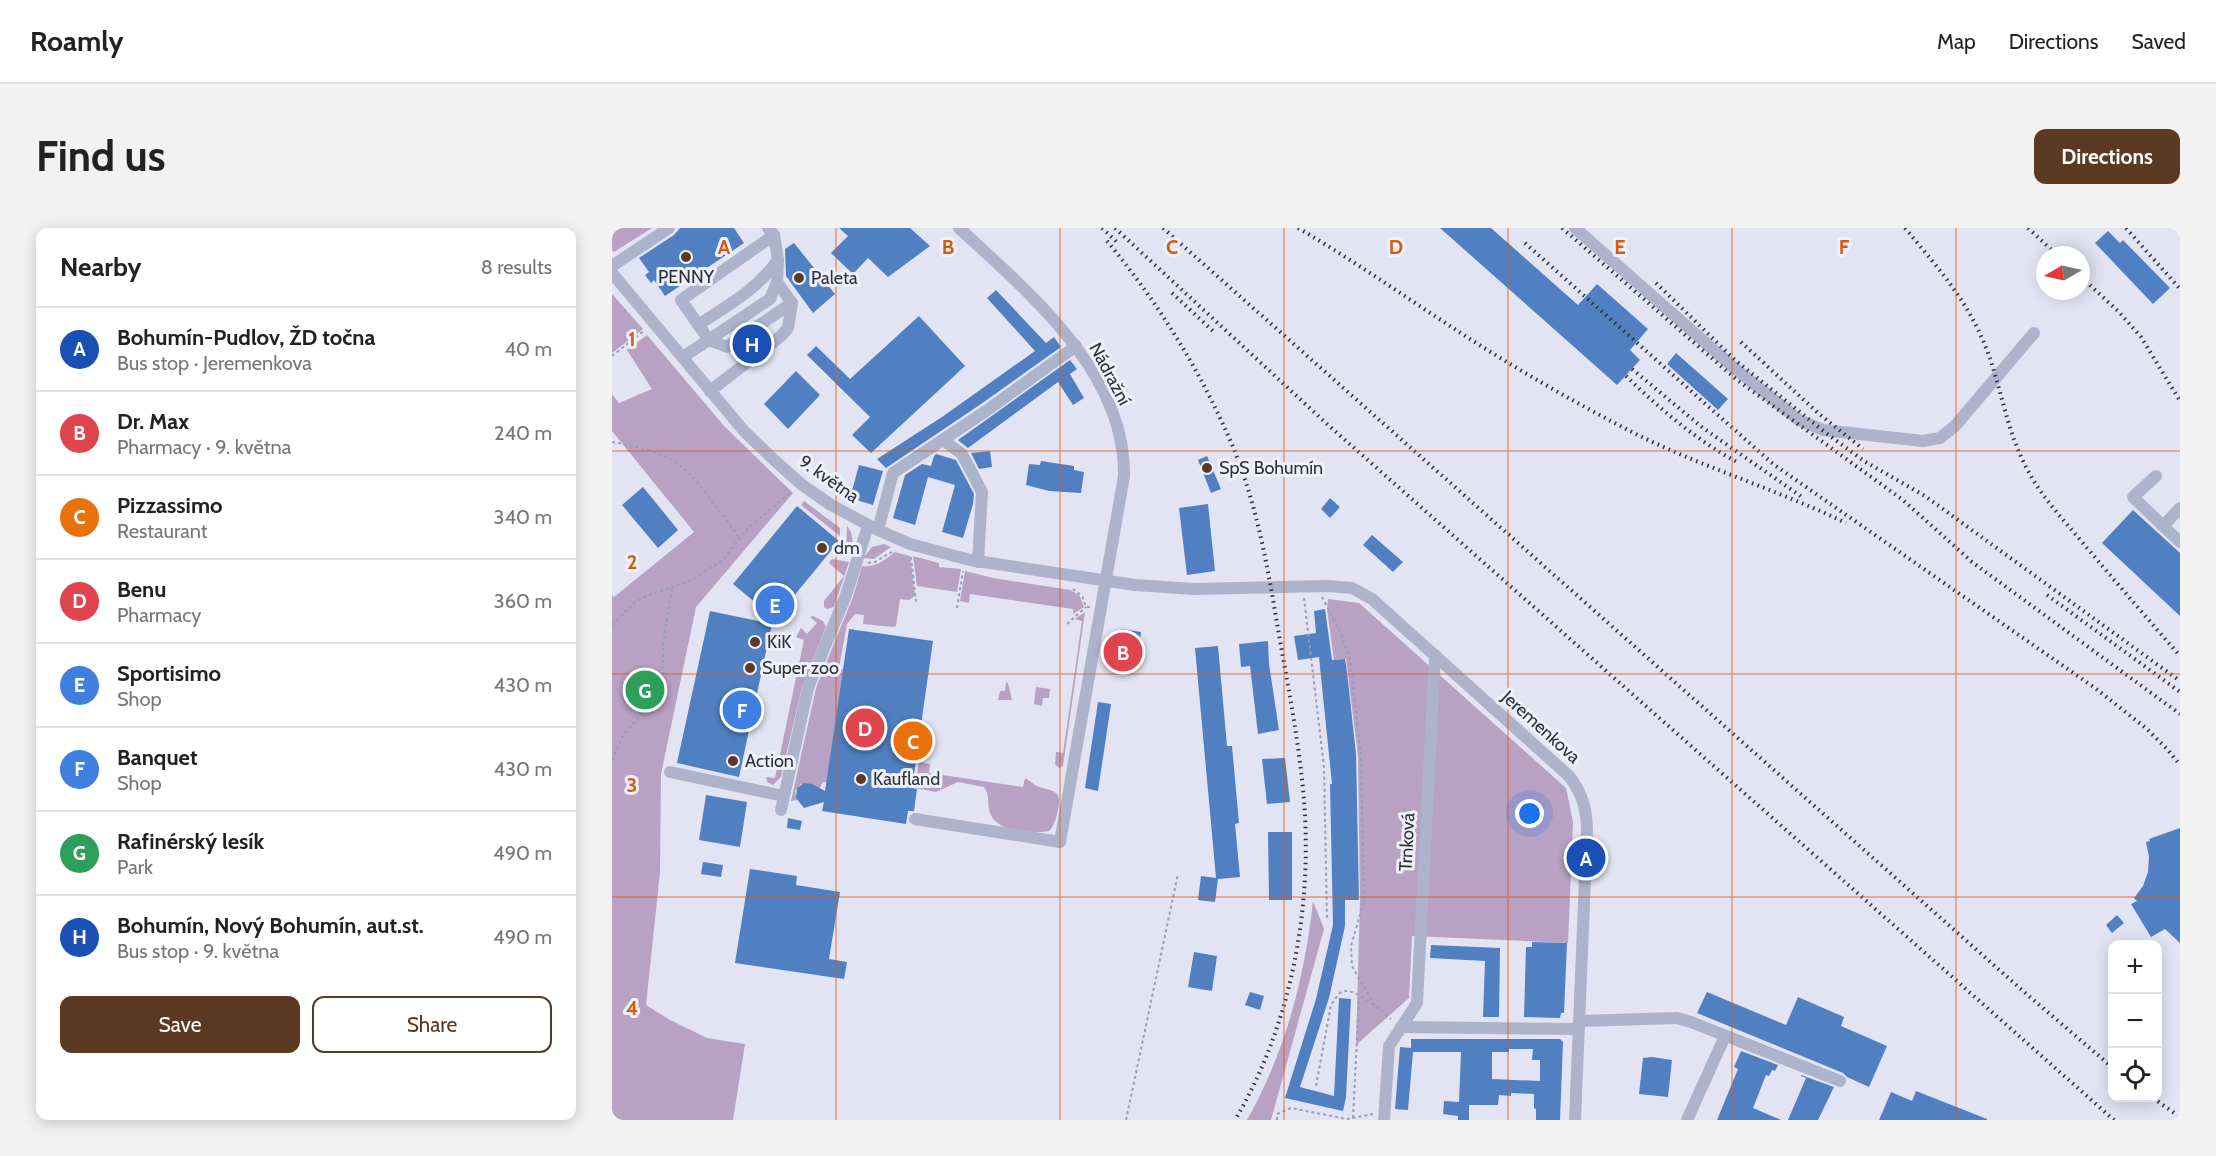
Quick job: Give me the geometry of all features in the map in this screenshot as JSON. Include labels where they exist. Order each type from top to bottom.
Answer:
[{"type":"street","points":[[612,266],[669,228]]},
{"type":"street","name":"Nádražní","points":[[959,228],[1030,295],[1076,346],[1108,402],[1123,451],[1124,476],[1106,581]]},
{"type":"street","points":[[1575,228],[1741,373],[1799,420],[1822,430],[1923,441],[1940,438],[1955,426],[2034,333]]},
{"type":"street","points":[[683,357],[709,340],[764,304],[770,299],[777,282],[778,260],[771,232],[681,300],[709,340],[727,347],[792,303]]},
{"type":"street","points":[[698,325],[758,284],[768,275],[778,260]]},
{"type":"street","name":"9. května","points":[[612,273],[744,431],[801,484],[831,505],[873,528],[910,544],[944,555],[1106,581],[1194,589],[1322,586]]},
{"type":"street","points":[[710,391],[781,336],[788,328],[792,303],[777,282]]},
{"type":"street","points":[[781,810],[808,688],[893,473],[1076,346]]},
{"type":"street","points":[[943,440],[962,454],[982,492],[978,562]]},
{"type":"street","points":[[2156,476],[2133,497],[2180,542]]},
{"type":"street","points":[[2163,526],[2180,508]]},
{"type":"street","points":[[915,819],[1060,842],[1106,581]]},
{"type":"street","name":"Jeremenkova","points":[[1322,586],[1352,588],[1365,593],[1569,776],[1581,794],[1586,812],[1587,831],[1575,1120]]},
{"type":"street","name":"Trnková","points":[[1384,1116],[1389,1046],[1417,1003],[1435,655]]},
{"type":"street","points":[[670,772],[784,796]]},
{"type":"street","points":[[1401,1027],[1580,1025],[1677,1018],[1840,1081]]},
{"type":"street","points":[[1687,1120],[1725,1036]]},
{"type":"path","points":[[612,356],[654,323]]},
{"type":"path","points":[[612,442],[650,450],[675,462],[693,478],[740,538]]},
{"type":"path","points":[[612,626],[635,602],[690,581],[723,560],[747,529],[801,484]]},
{"type":"path","points":[[911,554],[916,602]]},
{"type":"path","points":[[957,608],[963,568]]},
{"type":"path","points":[[1322,586],[1350,660],[1361,756],[1365,901],[1351,946],[1352,966],[1375,1006]]},
{"type":"path","points":[[1302,587],[1324,767],[1327,920]]},
{"type":"path","points":[[612,760],[623,735],[658,697],[661,689],[663,642],[673,588]]},
{"type":"path","points":[[1067,624],[1086,607]]},
{"type":"path","points":[[1126,1120],[1178,874]]},
{"type":"path","points":[[1316,1086],[1331,1005],[1338,994],[1350,991],[1375,1006],[1401,1027]]},
{"type":"path","points":[[1353,1118],[1359,996]]},
{"type":"path","points":[[1277,1120],[1277,1114],[1291,1108],[1347,1119],[1384,1116]]},
{"type":"path","points":[[1315,1120],[1316,1113]]},
{"type":"shaded area","points":[[612,228],[652,228],[614,252],[612,250]]},
{"type":"shaded area","points":[[612,294],[643,329],[612,353]]},
{"type":"shaded area","points":[[647,335],[725,427],[793,493],[696,607],[661,774],[660,872],[646,1005],[707,1038],[745,1044],[733,1120],[612,1120],[612,595],[614,597],[694,532],[612,431],[612,394],[619,403],[652,389],[627,350]]},
{"type":"shaded area","points":[[804,501],[840,528],[840,536],[801,505]]},
{"type":"shaded area","points":[[847,526],[852,539],[851,555],[846,553]]},
{"type":"shaded area","points":[[884,544],[891,547],[874,559],[863,558],[872,547]]},
{"type":"shaded area","points":[[895,552],[910,556],[915,596],[909,600],[900,599],[896,626],[863,624],[864,615],[855,614],[847,624],[839,668],[843,669],[827,782],[823,782],[818,791],[812,784],[801,784],[795,791],[797,800],[791,801],[816,688],[853,597],[862,566],[876,565]]},
{"type":"shaded area","points":[[913,556],[939,563],[939,567],[961,569],[957,592],[917,586]]},
{"type":"shaded area","points":[[832,559],[849,562],[834,607],[827,609],[824,607],[824,601],[844,576],[829,563]]},
{"type":"shaded area","points":[[965,571],[993,578],[1070,590],[1079,595],[1084,607],[1073,614],[1073,609],[970,594],[969,603],[960,601]]},
{"type":"shaded area","points":[[1328,599],[1359,603],[1566,788],[1573,822],[1568,943],[1412,936],[1409,998],[1356,1045],[1360,900],[1358,756],[1346,659],[1334,660],[1327,609]]},
{"type":"shaded area","points":[[1085,612],[1063,766],[1059,768],[1055,764],[1056,752],[1063,753],[1082,621],[1075,619]]},
{"type":"shaded area","points":[[813,616],[823,621],[826,627],[802,687],[781,777],[773,785],[767,782],[766,777],[775,778],[804,640],[796,637],[801,628],[807,634],[817,623],[810,617]]},
{"type":"shaded area","points":[[1006,682],[1012,700],[998,700],[1000,691],[1005,691]]},
{"type":"shaded area","points":[[1036,687],[1050,689],[1049,698],[1043,698],[1042,706],[1034,704]]},
{"type":"shaded area","points":[[919,762],[930,764],[929,773],[1023,787],[1025,778],[1057,794],[1059,803],[1054,824],[1049,831],[1034,832],[1001,825],[991,815],[984,787],[958,782],[936,792],[915,788]]},
{"type":"shaded area","points":[[1313,901],[1324,929],[1271,1120],[1247,1120],[1272,1068],[1291,1014],[1305,958]]},
{"type":"building","points":[[680,228],[734,228],[744,243],[665,296],[654,280],[651,283],[645,275],[649,272],[639,258],[674,235]]},
{"type":"building","points":[[839,228],[910,228],[930,246],[888,277],[868,258],[853,274],[831,253],[848,236]]},
{"type":"building","points":[[1440,228],[1491,228],[1578,305],[1597,284],[1648,329],[1630,350],[1640,360],[1617,385]]},
{"type":"building","points":[[2108,231],[2120,243],[2123,240],[2170,288],[2153,304],[2095,243]]},
{"type":"building","points":[[794,243],[835,294],[813,313],[786,276],[785,249]]},
{"type":"building","points":[[996,290],[1046,343],[1054,337],[1061,347],[886,468],[877,459],[942,417],[1035,351],[987,298]]},
{"type":"building","points":[[919,316],[965,366],[871,453],[852,435],[870,417],[807,355],[816,346],[850,379]]},
{"type":"building","points":[[1676,353],[1728,399],[1718,410],[1667,364]]},
{"type":"building","points":[[1070,360],[1077,369],[1070,374],[1084,398],[1073,405],[1058,382],[968,448],[958,440]]},
{"type":"building","points":[[796,371],[820,395],[788,429],[764,404]]},
{"type":"building","points":[[990,451],[992,467],[979,469],[971,453]]},
{"type":"building","points":[[936,454],[956,460],[974,494],[963,538],[942,532],[955,485],[928,477],[915,525],[893,518],[905,475],[922,464],[931,466]]},
{"type":"building","name":"SpS Bohumín","points":[[1207,456],[1221,489],[1211,493],[1198,460]]},
{"type":"building","points":[[1041,461],[1074,466],[1074,470],[1084,472],[1081,493],[1049,491],[1026,485],[1029,464],[1040,465]]},
{"type":"building","points":[[859,465],[883,471],[873,505],[850,498]]},
{"type":"building","points":[[643,487],[678,530],[658,548],[622,505]]},
{"type":"building","points":[[1330,498],[1340,507],[1330,518],[1321,509]]},
{"type":"building","points":[[1208,504],[1215,571],[1187,575],[1179,508]]},
{"type":"building","points":[[797,506],[839,541],[775,619],[733,584]]},
{"type":"building","points":[[2133,510],[2180,553],[2180,616],[2102,543]]},
{"type":"building","points":[[1372,535],[1403,562],[1393,572],[1363,545]]},
{"type":"building","points":[[1325,609],[1332,660],[1345,659],[1347,672],[1356,754],[1359,900],[1345,900],[1345,926],[1329,998],[1300,1087],[1334,1096],[1339,998],[1351,999],[1346,1097],[1343,1111],[1285,1098],[1316,999],[1333,925],[1330,784],[1332,784],[1319,657],[1298,660],[1294,636],[1316,633],[1314,611]]},
{"type":"building","points":[[710,611],[772,624],[739,777],[677,763]]},
{"type":"building","points":[[849,629],[933,641],[912,788],[917,789],[914,811],[908,811],[906,824],[822,811],[824,802],[804,808],[796,798],[797,788],[804,783],[812,784],[825,791]]},
{"type":"building","points":[[1121,629],[1141,632],[1136,666],[1106,661],[1109,643],[1119,644]]},
{"type":"building","points":[[1268,641],[1269,664],[1279,730],[1258,734],[1250,666],[1241,667],[1239,644]]},
{"type":"building","points":[[1218,646],[1227,746],[1232,746],[1239,823],[1235,824],[1240,877],[1218,879],[1215,902],[1198,900],[1201,876],[1216,878],[1195,648]]},
{"type":"building","points":[[1098,702],[1111,704],[1098,791],[1085,788]]},
{"type":"building","points":[[1285,758],[1290,802],[1267,804],[1262,759]]},
{"type":"building","points":[[706,795],[747,802],[740,847],[699,840]]},
{"type":"building","points":[[788,818],[802,821],[800,830],[787,828]]},
{"type":"building","points":[[2180,828],[2180,943],[2165,929],[2151,937],[2131,904],[2137,901],[2134,898],[2143,886],[2148,872],[2149,857],[2146,842]]},
{"type":"building","points":[[1268,832],[1292,832],[1292,900],[1269,900]]},
{"type":"building","points":[[703,862],[723,865],[721,877],[701,874]]},
{"type":"building","points":[[750,869],[797,876],[796,885],[840,892],[829,959],[847,962],[844,979],[735,963]]},
{"type":"building","points":[[2117,915],[2124,923],[2112,933],[2106,925]]},
{"type":"building","points":[[1532,942],[1567,943],[1564,1013],[1561,1013],[1560,1018],[1524,1017],[1526,947],[1532,947]]},
{"type":"building","points":[[1431,945],[1500,948],[1499,1017],[1483,1017],[1485,961],[1430,958]]},
{"type":"building","points":[[1194,952],[1217,956],[1212,991],[1188,987]]},
{"type":"building","points":[[1250,992],[1264,996],[1260,1010],[1245,1005]]},
{"type":"building","points":[[1707,992],[1786,1025],[1798,997],[1844,1017],[1841,1026],[1887,1046],[1869,1087],[1843,1073],[1697,1013]]},
{"type":"building","points":[[1411,1039],[1560,1039],[1563,1042],[1560,1120],[1536,1120],[1534,1094],[1499,1095],[1498,1105],[1469,1105],[1469,1120],[1458,1120],[1458,1116],[1443,1114],[1444,1101],[1459,1102],[1461,1052],[1413,1052],[1408,1110],[1395,1109],[1400,1047],[1411,1048]],"holes":[[[1533,1049],[1532,1060],[1540,1060],[1540,1081],[1492,1079],[1492,1052]]]},
{"type":"building","points":[[1741,1051],[1778,1065],[1769,1076],[1766,1075],[1753,1108],[1781,1120],[1717,1120],[1738,1069],[1734,1067]]},
{"type":"building","points":[[1643,1058],[1672,1060],[1668,1097],[1639,1094]]},
{"type":"building","points":[[1801,1075],[1834,1087],[1818,1120],[1788,1120],[1806,1078]]},
{"type":"building","points":[[1916,1091],[1987,1120],[1879,1120],[1891,1092],[1912,1101]]},
{"type":"railway","points":[[1102,228],[1119,244]]},
{"type":"railway","points":[[1115,228],[1327,424],[2114,1120]]},
{"type":"railway","points":[[1163,228],[2023,991],[2108,1064]]},
{"type":"railway","points":[[1298,228],[1536,380],[1632,432],[1846,523]]},
{"type":"railway","points":[[1562,228],[1737,380],[1903,500],[1972,562],[2180,714]]},
{"type":"railway","points":[[1905,228],[1947,279],[1974,321],[1993,368],[2018,449],[2037,486],[2058,514],[2180,656]]},
{"type":"railway","points":[[2028,228],[2047,246]]},
{"type":"railway","points":[[2126,228],[2180,289]]},
{"type":"railway","points":[[1107,241],[1143,287],[1190,361],[1218,413],[1239,463],[1248,487],[1266,561],[1298,750],[1306,831],[1302,917],[1295,960],[1272,1043],[1235,1120]]},
{"type":"railway","points":[[1525,243],[1773,464],[2095,688],[2147,729],[2180,765]]},
{"type":"railway","points":[[1656,283],[1735,360],[1826,433],[1864,461],[1925,496],[2180,681]]},
{"type":"railway","points":[[2090,285],[2119,312],[2141,337],[2180,401]]},
{"type":"railway","points":[[1172,293],[1214,332]]},
{"type":"railway","points":[[1741,342],[1818,413],[1863,449]]},
{"type":"railway","points":[[1632,369],[1703,428],[1802,497]]},
{"type":"railway","points":[[1626,376],[1678,423],[1737,462]]},
{"type":"railway","points":[[2047,595],[2180,692]]},
{"type":"railway","points":[[2159,1102],[2180,1117]]},
{"type":"place","name":"PENNY","points":[[686,257]]},
{"type":"place","name":"Paleta","points":[[799,278]]},
{"type":"place","name":"Bohumín, Nový Bohumín, aut.st.","points":[[752,344]]},
{"type":"place","name":"SpS Bohumín","points":[[1207,468]]},
{"type":"place","name":"dm","points":[[822,548]]},
{"type":"place","name":"Sportisimo","points":[[775,605]]},
{"type":"place","name":"KiK","points":[[755,642]]},
{"type":"place","name":"Dr. Max","points":[[1123,652]]},
{"type":"place","name":"Super zoo","points":[[750,668]]},
{"type":"place","name":"Rafinérský lesík","points":[[645,690]]},
{"type":"place","name":"Banquet","points":[[742,710]]},
{"type":"place","name":"Benu","points":[[865,728]]},
{"type":"place","name":"Pizzassimo","points":[[913,741]]},
{"type":"place","name":"Action","points":[[733,761]]},
{"type":"place","name":"Kaufland","points":[[861,779]]},
{"type":"place","name":"Bohumín-Pudlov, ŽD točna","points":[[1586,858]]}]
